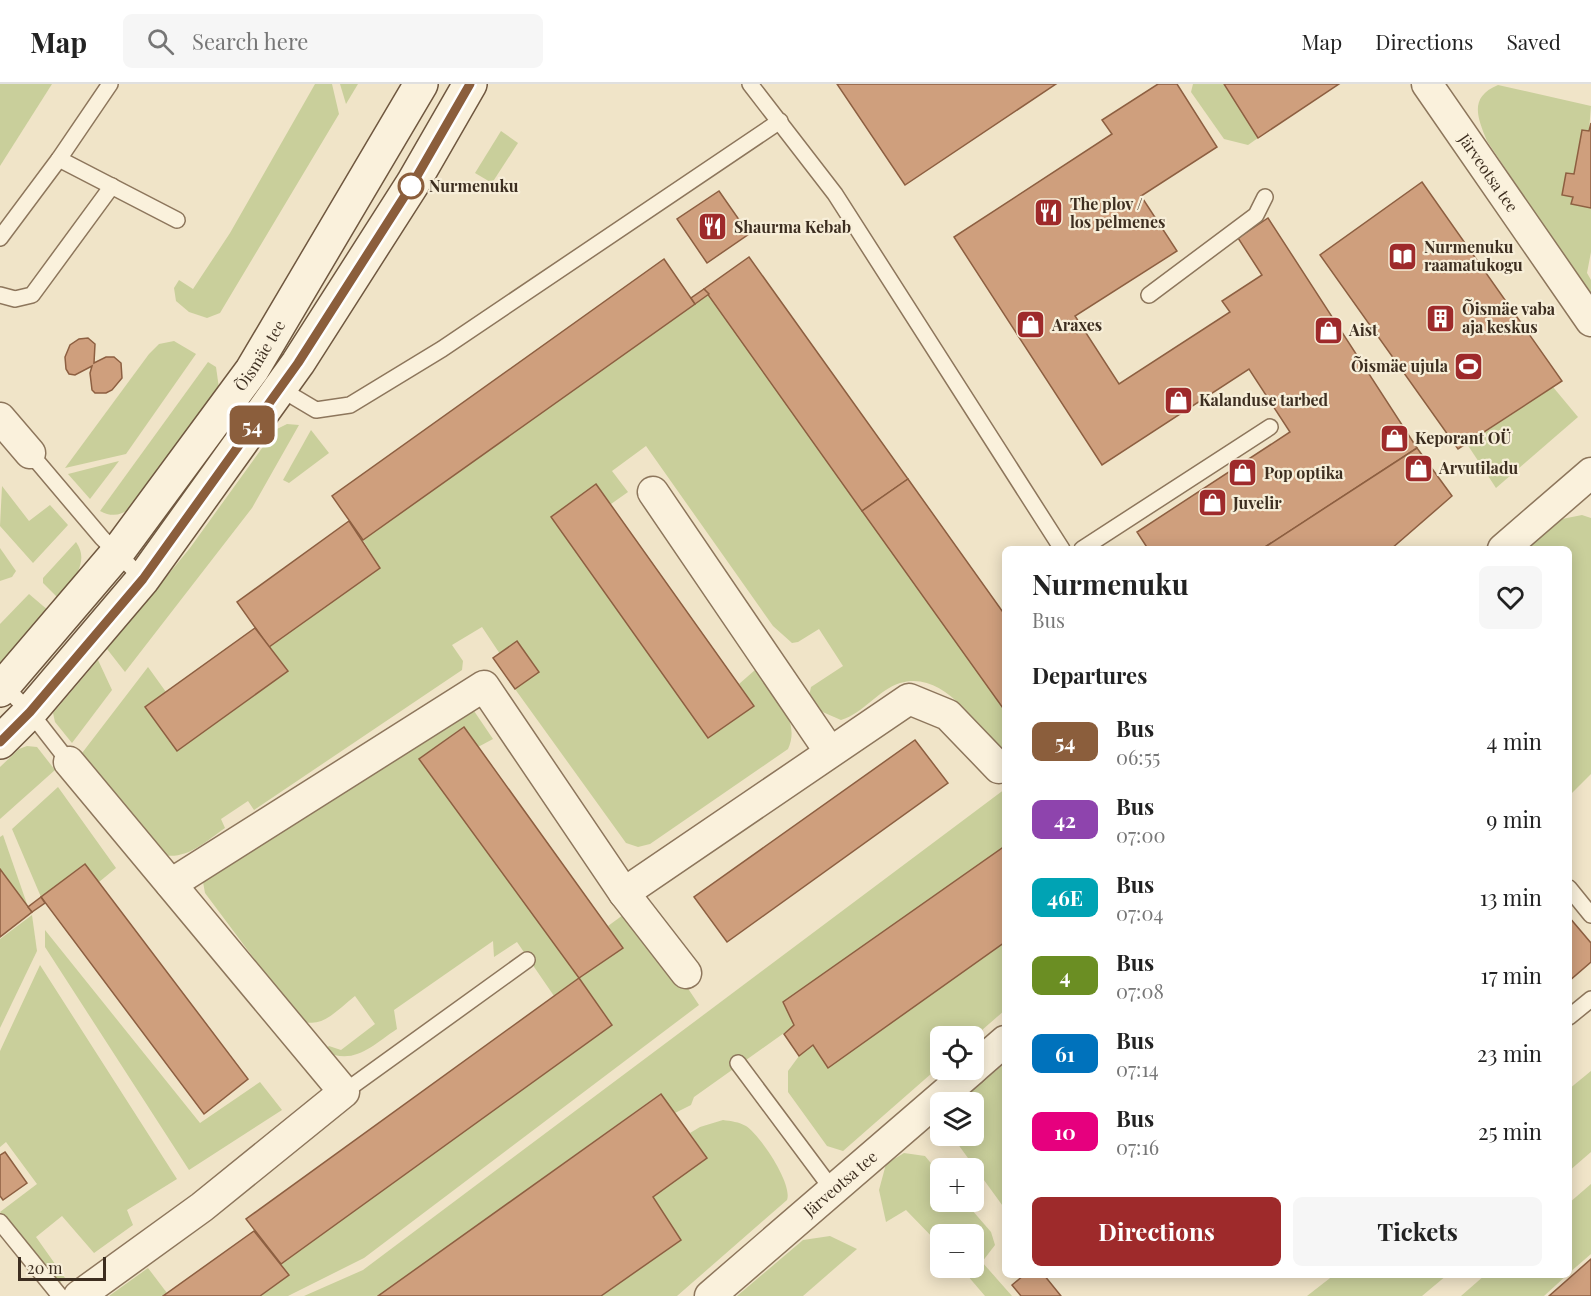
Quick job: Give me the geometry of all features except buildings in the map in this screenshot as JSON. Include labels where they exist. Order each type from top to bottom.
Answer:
[{"type":"main road","name":"Õismäe tee","points":[[2,688],[117,553],[252,370],[421,84]]},
{"type":"main road","name":"Õismäe tee","points":[[0,742],[30,712],[143,579],[298,363],[413,183],[470,84]]},
{"type":"street","name":"Järveotsa tee","points":[[1427,84],[1591,321]]},
{"type":"street","points":[[0,418],[30,453]]},
{"type":"street","points":[[1507,546],[1588,482]]},
{"type":"street","points":[[653,492],[831,752]]},
{"type":"street","points":[[171,884],[484,686],[624,892],[686,973]]},
{"type":"street","points":[[624,892],[909,699],[948,715],[999,768]]},
{"type":"street","points":[[69,762],[344,1092],[202,1207],[79,1296]]},
{"type":"street","name":"Järveotsa tee","points":[[984,1059],[1002,1044]]},
{"type":"street","name":"Järveotsa tee","points":[[710,1296],[960,1080]]},
{"type":"lane","points":[[0,238],[59,159],[110,84]]},
{"type":"lane","points":[[750,84],[834,194],[1060,546]]},
{"type":"lane","points":[[279,388],[316,410],[350,405],[441,349],[780,121]]},
{"type":"lane","points":[[59,159],[177,220]]},
{"type":"lane","points":[[0,295],[15,299],[32,295],[112,186]]},
{"type":"lane","points":[[1149,295],[1256,215],[1265,197]]},
{"type":"lane","points":[[1087,546],[1270,427]]},
{"type":"lane","points":[[30,453],[117,553],[143,579]]},
{"type":"lane","points":[[2,688],[30,712],[69,762]]},
{"type":"lane","points":[[1572,892],[1591,915]]},
{"type":"lane","points":[[344,1092],[527,960]]},
{"type":"lane","points":[[1572,1015],[1591,999]]},
{"type":"lane","points":[[738,1063],[832,1189]]},
{"type":"lane","points":[[0,1222],[60,1296]]},
{"type":"green space","points":[[0,84],[52,84],[0,166]]},
{"type":"green space","points":[[315,84],[332,84],[339,114],[220,313],[207,318],[189,312],[176,301],[174,288],[179,280],[193,289],[230,233]]},
{"type":"green space","points":[[340,84],[358,84],[346,104]]},
{"type":"green space","points":[[1193,84],[1224,84],[1258,138],[1248,145],[1224,139],[1191,92]]},
{"type":"green space","points":[[1498,85],[1591,106],[1589,131],[1582,131],[1574,174],[1566,173],[1562,195],[1573,197],[1572,204],[1591,208],[1591,252],[1587,273],[1591,280],[1591,296],[1487,141],[1478,116],[1479,102],[1483,95]]},
{"type":"green space","points":[[501,131],[518,143],[492,183],[475,173]]},
{"type":"green space","points":[[709,294],[1002,707],[1002,748],[998,749],[957,701],[930,684],[916,681],[892,686],[857,712],[841,720],[818,710],[809,696],[811,687],[843,666],[819,629],[798,642],[792,643],[773,626],[646,446],[612,471],[628,492],[611,504],[596,484],[551,517],[708,738],[754,706],[739,684],[755,670],[777,698],[788,717],[791,738],[788,749],[650,844],[638,847],[626,843],[515,689],[539,672],[518,642],[500,654],[482,627],[452,645],[463,661],[462,670],[254,810],[248,801],[221,819],[225,828],[203,844],[180,855],[162,855],[79,757],[148,667],[166,692],[146,707],[177,751],[288,671],[269,647],[380,568],[363,540]]},
{"type":"green space","points":[[174,341],[196,354],[126,454],[65,468],[149,354],[159,344]]},
{"type":"green space","points":[[208,362],[216,367],[219,388],[134,506],[117,514],[100,511]]},
{"type":"green space","points":[[1553,387],[1578,417],[1496,488],[1467,444]]},
{"type":"green space","points":[[287,424],[299,425],[252,508],[125,672],[107,649],[190,548],[275,430]]},
{"type":"green space","points":[[311,430],[329,453],[289,483],[283,480]]},
{"type":"green space","points":[[119,461],[90,499],[68,474]]},
{"type":"green space","points":[[2,486],[29,521],[50,505],[68,525],[33,563],[0,526]]},
{"type":"green space","points":[[1582,515],[1591,518],[1591,774],[1572,793],[1572,546],[1530,546],[1562,519]]},
{"type":"green space","points":[[76,542],[81,557],[78,572],[59,599],[43,583],[43,578]]},
{"type":"green space","points":[[0,548],[16,571],[12,577],[0,581]]},
{"type":"green space","points":[[29,594],[49,611],[0,665],[0,624]]},
{"type":"green space","points":[[98,660],[112,690],[72,743],[55,722],[53,713]]},
{"type":"green space","points":[[472,708],[493,739],[478,747],[463,727],[419,759],[579,978],[554,996],[517,942],[494,957],[493,941],[394,1010],[397,1029],[371,1047],[354,1055],[344,1056],[323,1051],[329,1046],[341,1050],[375,1024],[355,996],[321,1021],[314,1023],[299,1019],[205,893],[203,882],[209,872]]},
{"type":"green space","points":[[27,746],[37,747],[55,770],[0,819],[0,767],[19,749]]},
{"type":"green space","points":[[58,787],[116,868],[99,882],[84,864],[41,897],[12,829]]},
{"type":"green space","points":[[1002,791],[1002,848],[783,1002],[794,1025],[694,1097],[691,1105],[675,1113],[660,1094],[378,1296],[304,1296],[363,1270]]},
{"type":"green space","points":[[3,835],[28,907],[0,869],[0,837]]},
{"type":"green space","points":[[32,915],[37,951],[0,1028],[0,939]]},
{"type":"green space","points":[[623,915],[669,977],[681,978],[699,1005],[364,1258],[288,1296],[260,1296],[289,1275],[281,1264],[612,1024],[579,978],[623,948],[608,926]]},
{"type":"green space","points":[[45,930],[200,1123],[260,1082],[282,1110],[189,1170],[45,947]]},
{"type":"green space","points":[[1002,944],[1002,1013],[984,1028],[984,1026],[930,1026],[930,1075],[843,1151],[827,1146],[788,1092],[788,1071],[799,1056],[813,1045],[829,1067]]},
{"type":"green space","points":[[40,965],[177,1179],[127,1210],[133,1225],[94,1253],[62,1216],[36,1237],[65,1278],[57,1285],[0,1212],[37,1184],[6,1142],[0,1147],[0,1051]]},
{"type":"green space","points":[[1002,1066],[1002,1205],[984,1180],[984,1158],[968,1158],[959,1146],[984,1146],[984,1092],[971,1092]]},
{"type":"green space","points":[[1591,1071],[1591,1152],[1572,1168],[1572,1087]]},
{"type":"green space","points":[[723,1120],[746,1126],[759,1139],[780,1172],[788,1193],[787,1200],[677,1296],[601,1296],[681,1240],[653,1197],[707,1158],[690,1133],[700,1127]]},
{"type":"green space","points":[[904,1153],[925,1156],[930,1162],[930,1212],[974,1212],[991,1232],[995,1245],[984,1259],[984,1224],[930,1224],[930,1235],[906,1210],[886,1222],[879,1190],[886,1164]]},
{"type":"green space","points":[[1591,1184],[1591,1254],[1572,1270],[1572,1200]]},
{"type":"green space","points":[[830,1236],[857,1249],[803,1296],[737,1296],[803,1240]]},
{"type":"green space","points":[[984,1264],[1012,1296],[985,1296],[970,1278],[984,1278]]},
{"type":"green space","points":[[148,1268],[167,1293],[163,1296],[109,1296]]},
{"type":"green space","points":[[1330,1278],[1443,1278],[1422,1296],[1307,1296]]},
{"type":"green space","points":[[1482,1278],[1564,1278],[1544,1296],[1461,1296]]},
{"type":"bus line","name":"54","points":[[0,742],[30,712],[143,579],[298,363],[413,183],[470,84]]},
{"type":"place","name":"Nurmenuku","points":[[411,186]]},
{"type":"place","name":"The plov / los pelmenes","points":[[1049,213]]},
{"type":"place","name":"Shaurma Kebab","points":[[713,227]]},
{"type":"place","name":"Nurmenuku raamatukogu","points":[[1403,256]]},
{"type":"place","name":"Õismäe vaba aja keskus","points":[[1441,318]]},
{"type":"place","name":"Araxes","points":[[1031,325]]},
{"type":"place","name":"Aist","points":[[1328,330]]},
{"type":"place","name":"Õismäe ujula","points":[[1469,366]]},
{"type":"place","name":"Kalanduse tarbed","points":[[1178,400]]},
{"type":"place","name":"Keporant OÜ","points":[[1394,438]]},
{"type":"place","name":"Arvutiladu","points":[[1418,468]]},
{"type":"place","name":"Pop optika","points":[[1243,473]]},
{"type":"place","name":"Juvelir","points":[[1212,503]]}]
